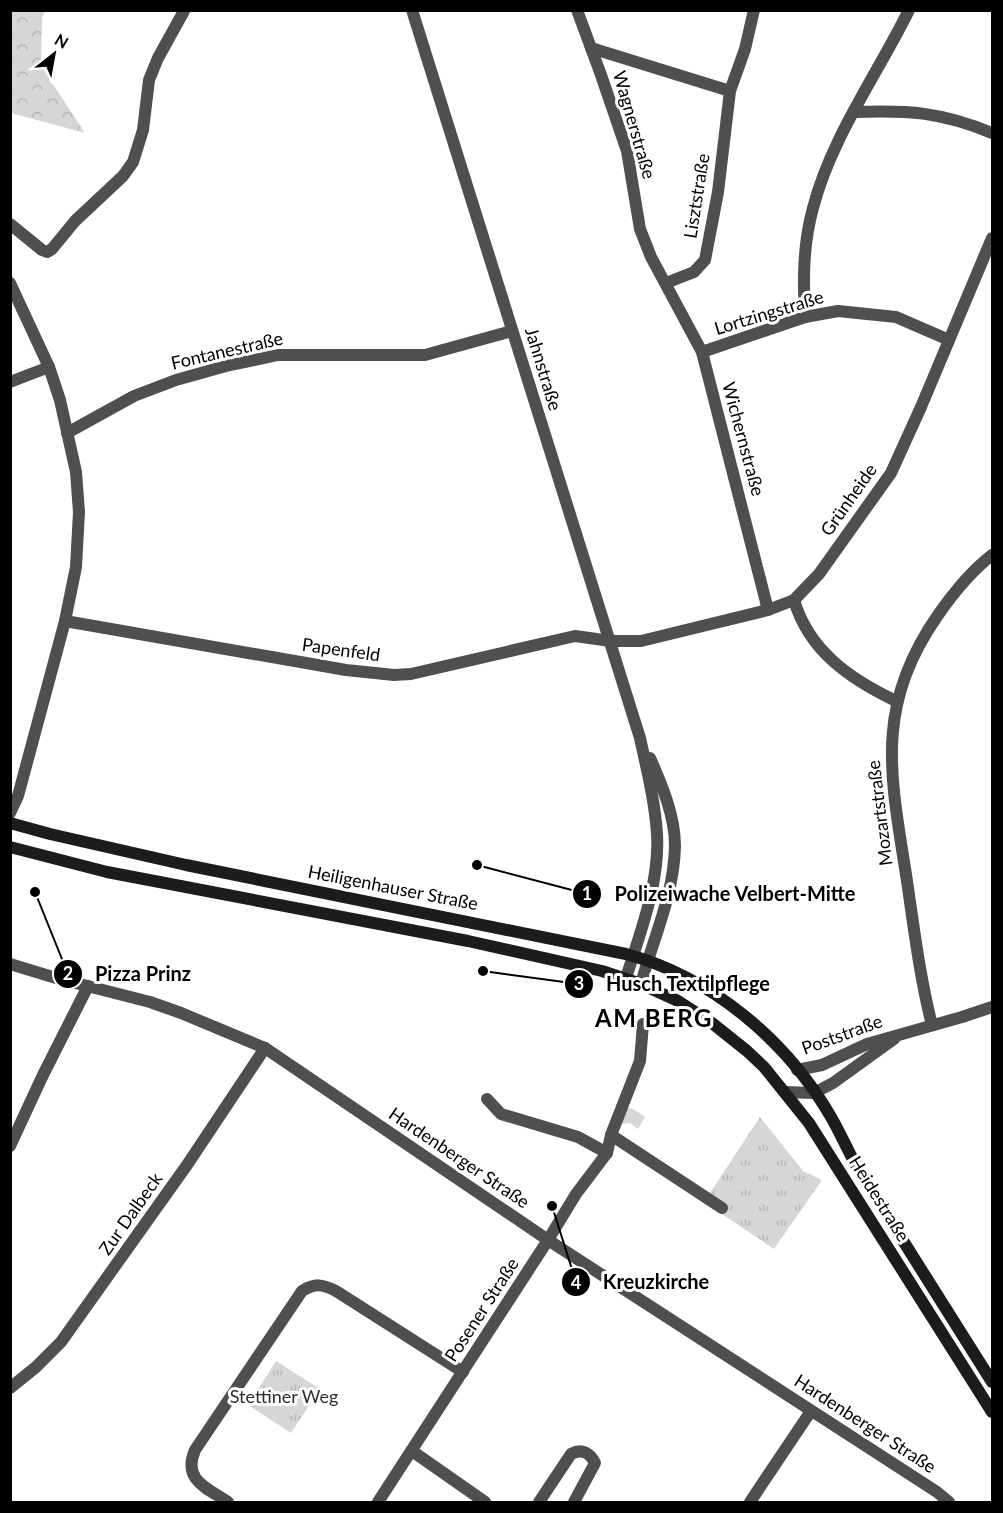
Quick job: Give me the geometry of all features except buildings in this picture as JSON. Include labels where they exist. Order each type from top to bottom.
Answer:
[{"type":"main road","name":"Heiligenhauser Straße","points":[[10,823],[175,862],[633,956],[647,960],[708,990],[754,1024]]},
{"type":"main road","name":"Heiligenhauser Straße","points":[[10,847],[107,872],[468,940],[626,978],[678,1002],[712,1023]]},
{"type":"main road","name":"Heidestraße","points":[[712,1023],[747,1051],[785,1092],[821,1141],[993,1412]]},
{"type":"main road","name":"Heidestraße","points":[[754,1024],[797,1070],[831,1117],[858,1169],[993,1382]]},
{"type":"street","points":[[10,224],[47,252],[75,221],[123,176],[133,162],[139,146],[149,80],[184,10]]},
{"type":"street","name":"Jahnstraße","points":[[412,10],[640,738],[657,834],[657,856],[646,913],[626,978]]},
{"type":"street","name":"Wagnerstraße","points":[[577,10],[627,151],[640,229],[651,257],[666,283]]},
{"type":"street","name":"Lisztstraße","points":[[666,283],[694,272],[705,260],[718,192],[730,91],[745,49],[754,10]]},
{"type":"street","points":[[805,317],[805,259],[813,208],[837,143],[909,10]]},
{"type":"street","points":[[591,48],[730,91]]},
{"type":"street","points":[[854,112],[933,113],[993,133]]},
{"type":"street","name":"Grünheide","points":[[611,640],[641,641],[768,610],[794,600],[804,592],[891,473],[993,238]]},
{"type":"street","points":[[10,283],[49,367],[60,400],[76,472],[79,512],[76,567],[65,621],[18,796],[10,813]]},
{"type":"street","name":"Wichernstraße","points":[[666,283],[702,352],[768,610]]},
{"type":"street","name":"Lortzingstraße","points":[[702,352],[805,317],[838,311],[896,316],[949,340]]},
{"type":"street","name":"Fontanestraße","points":[[68,433],[134,396],[176,380],[226,366],[278,355],[425,355],[512,331]]},
{"type":"street","points":[[10,382],[49,367]]},
{"type":"street","name":"Mozartstraße","points":[[932,1024],[919,960],[891,783],[891,746],[896,701],[909,664],[927,632],[958,587],[979,565],[993,555]]},
{"type":"street","points":[[794,600],[800,618],[818,645],[840,668],[867,687],[896,701]]},
{"type":"street","name":"Papenfeld","points":[[65,621],[346,670],[394,675],[411,674],[575,636],[611,640]]},
{"type":"street","name":"Jahnstraße","points":[[640,738],[661,784],[669,810],[675,846],[672,877],[662,920],[641,984]]},
{"type":"street","name":"Hardenberger Straße","points":[[10,964],[181,1012],[265,1048],[548,1240],[937,1492],[949,1503]]},
{"type":"street","points":[[10,1146],[88,986]]},
{"type":"street","name":"Poststraße","points":[[797,1070],[822,1065],[867,1044],[993,1006]]},
{"type":"street","name":"Posener Straße","points":[[378,1503],[576,1194],[607,1153],[611,1135],[640,1060],[643,1024]]},
{"type":"street","name":"Poststraße","points":[[814,1093],[833,1083],[899,1034]]},
{"type":"street","name":"Zur Dalbeck","points":[[10,1388],[36,1367],[61,1342],[187,1165],[265,1048]]},
{"type":"street","points":[[785,1092],[814,1093]]},
{"type":"street","points":[[487,1099],[501,1114],[578,1137],[607,1153]]},
{"type":"street","points":[[611,1135],[722,1208]]},
{"type":"street","points":[[228,1503],[199,1483],[190,1468],[192,1459],[302,1290],[307,1287],[313,1284],[336,1291],[463,1372]]},
{"type":"street","points":[[750,1503],[811,1411]]},
{"type":"street","points":[[412,1451],[485,1503]]},
{"type":"street","points":[[539,1503],[571,1454],[582,1451],[588,1453],[595,1463],[574,1503]]},
{"type":"green space","points":[[10,11],[45,11],[42,17],[41,66],[85,133],[11,113]]},
{"type":"green space","points":[[627,1108],[645,1117],[638,1129],[630,1123],[622,1124],[621,1118]]},
{"type":"green space","points":[[760,1117],[803,1171],[822,1180],[774,1249],[704,1202]]},
{"type":"green space","name":"Stettiner Weg","points":[[276,1361],[320,1389],[291,1433],[248,1405]]},
{"type":"place","name":"Polizeiwache Velbert-Mitte","points":[[477,865]]},
{"type":"place","name":"Pizza Prinz","points":[[35,892]]},
{"type":"place","name":"Husch Textilpflege","points":[[483,971]]},
{"type":"place","name":"Kreuzkirche","points":[[552,1206]]},
{"type":"district","name":"AM BERG","points":[[654,1019]]}]
